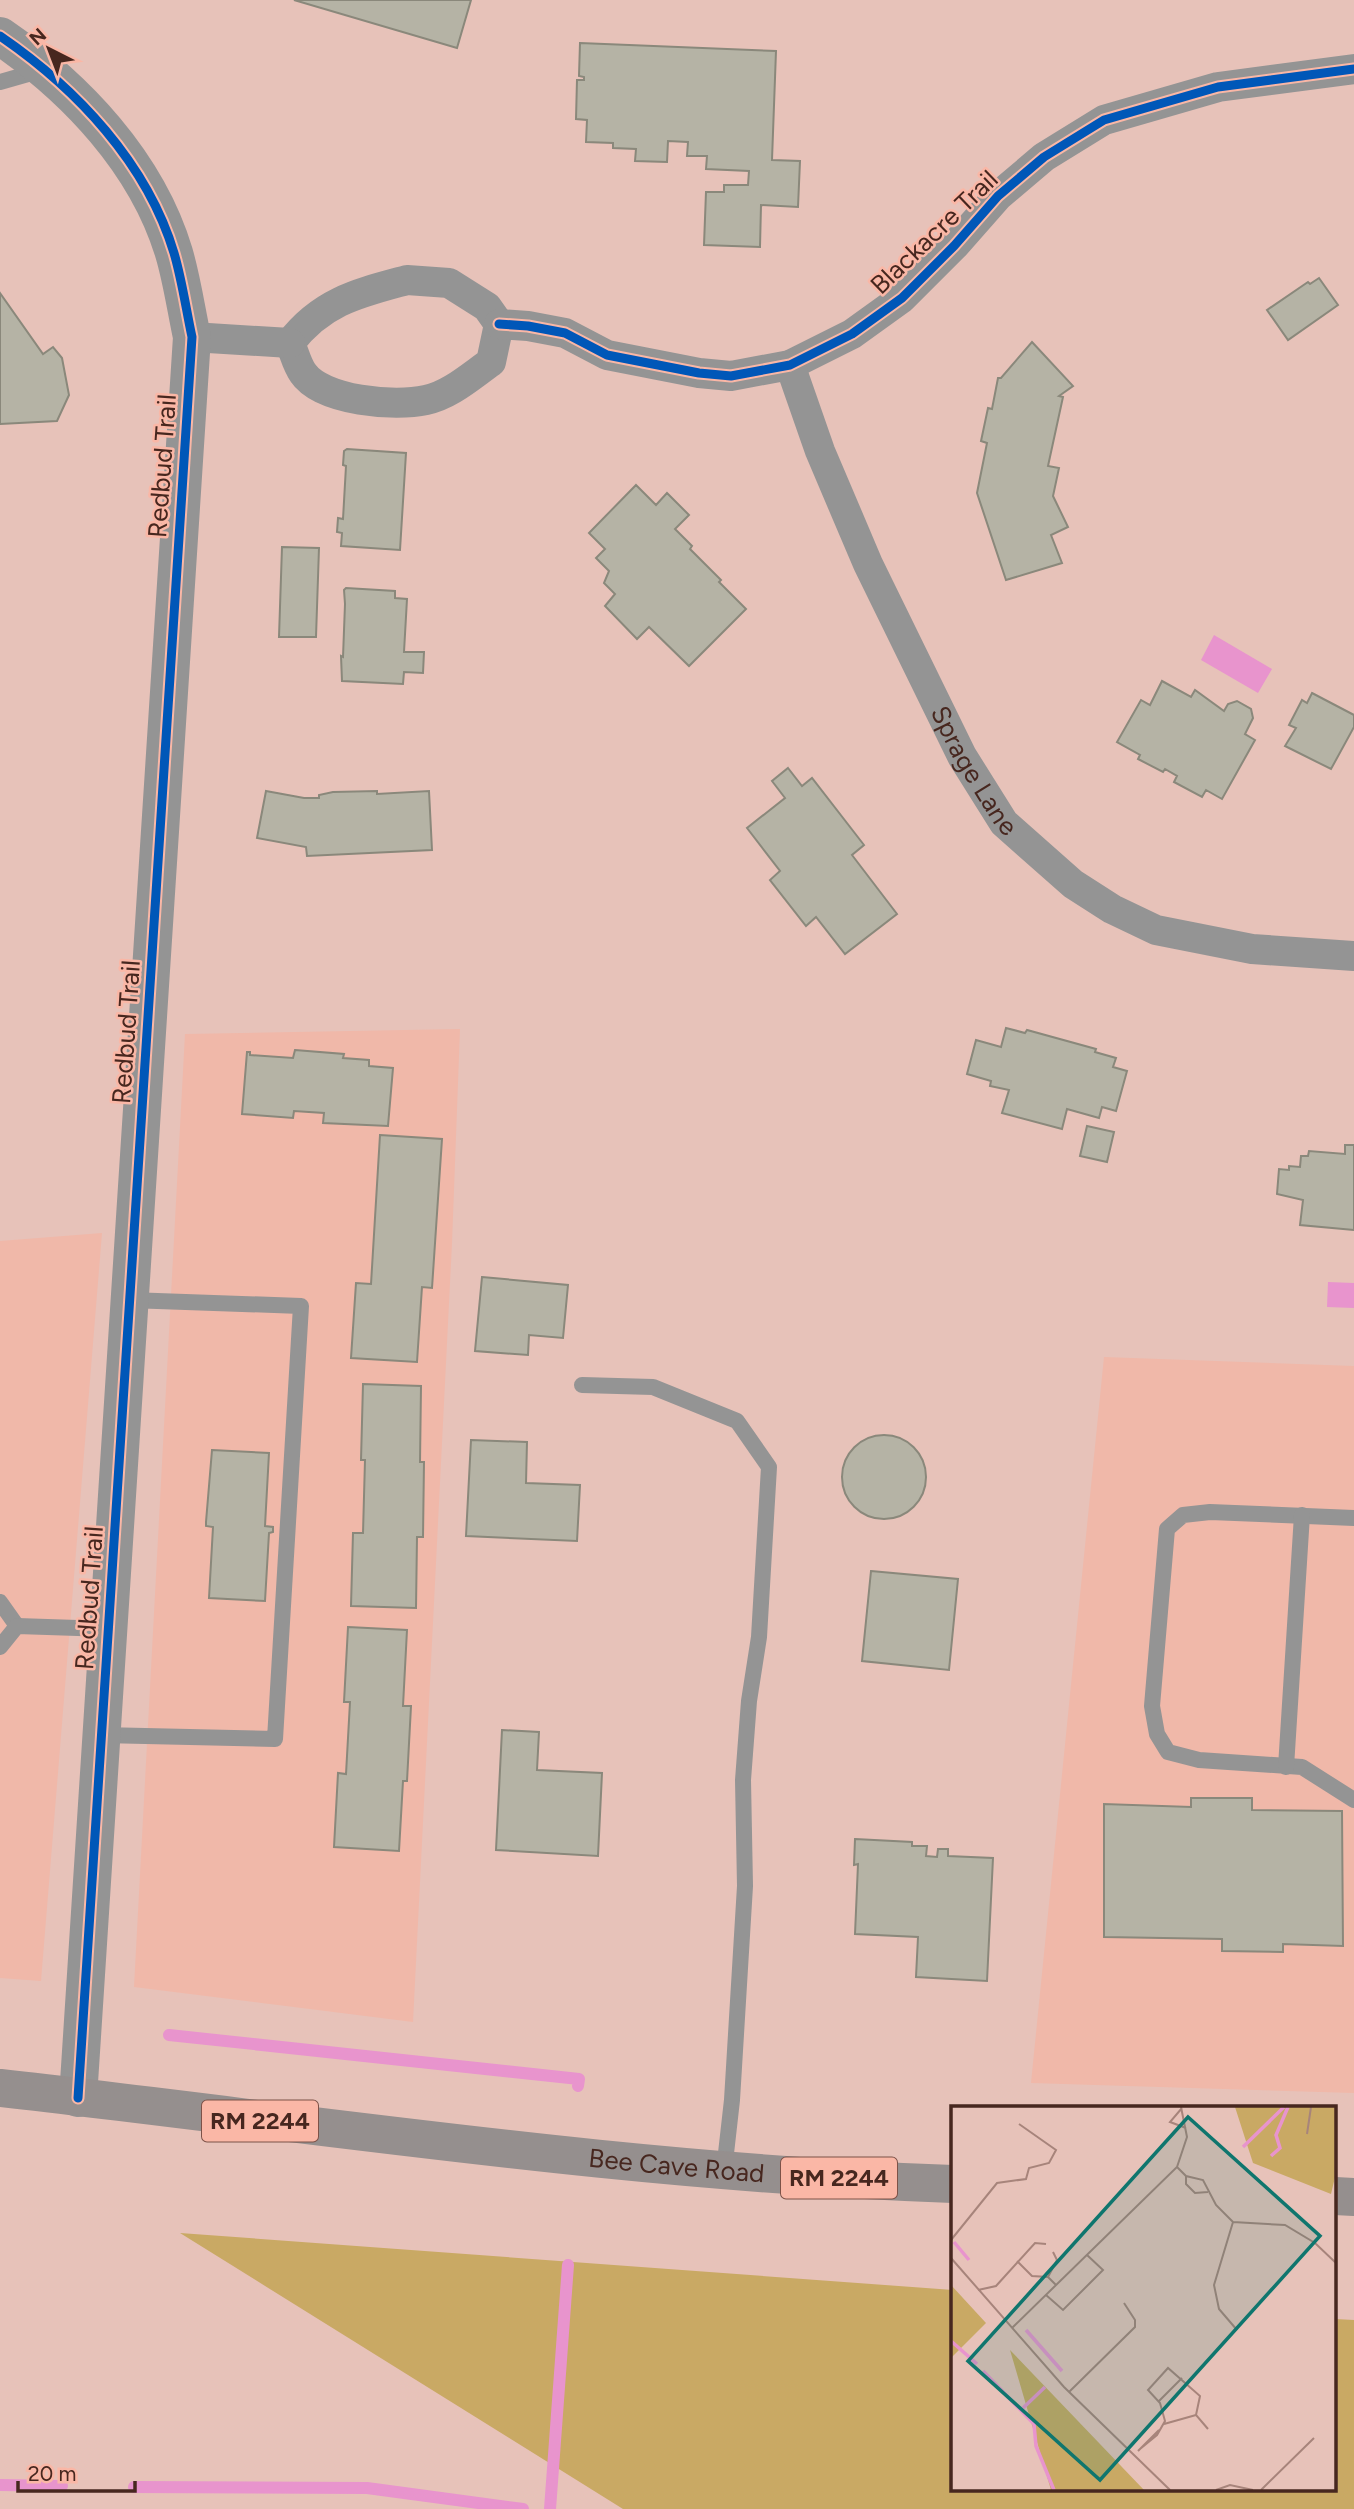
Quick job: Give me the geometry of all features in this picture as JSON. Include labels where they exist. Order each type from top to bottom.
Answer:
[{"type":"main road","name":"RM 2244","points":[[0,2088],[78,2098]]},
{"type":"main road","name":"Bee Cave Road","points":[[78,2098],[591,2159],[724,2171],[951,2184]]},
{"type":"main road","points":[[1336,2196],[1354,2197]]},
{"type":"street","name":"Redbud Trail","points":[[0,36],[44,69],[99,122],[147,188],[174,253],[192,337],[78,2098]]},
{"type":"street","name":"Blackacre Trail","points":[[499,324],[565,333],[607,355],[690,372],[731,376],[790,365],[852,334],[902,298],[954,246],[998,196],[1044,157],[1104,120],[1218,87],[1354,69]]},
{"type":"street","points":[[407,280],[449,284],[487,307],[499,324],[491,362],[457,387],[426,400],[381,403],[327,392],[303,374],[290,343],[306,323],[335,304],[369,290],[407,280]]},
{"type":"street","points":[[192,337],[290,343]]},
{"type":"street","name":"Sprage Lane","points":[[790,365],[820,451],[868,564],[962,756],[1004,823],[1073,884],[1112,909],[1156,930],[1252,949],[1354,956]]},
{"type":"lane","points":[[0,82],[44,69]]},
{"type":"lane","points":[[101,1735],[275,1739],[302,1306],[130,1300]]},
{"type":"lane","points":[[582,1385],[653,1387],[737,1421],[769,1467],[759,1637],[749,1700],[743,1780],[745,1886],[732,2100],[724,2171]]},
{"type":"lane","points":[[1354,1518],[1210,1511],[1183,1515],[1167,1529],[1152,1706],[1157,1734],[1168,1752],[1199,1760],[1302,1767],[1354,1800]]},
{"type":"lane","points":[[1286,1766],[1302,1515]]},
{"type":"lane","points":[[0,1602],[18,1626]]},
{"type":"lane","points":[[18,1626],[108,1629]]},
{"type":"lane","points":[[0,1647],[18,1626]]},
{"type":"shaded area","points":[[1214,635],[1272,669],[1258,693],[1201,660]]},
{"type":"shaded area","points":[[460,1029],[452,1243],[413,2022],[134,1987],[185,1034]]},
{"type":"shaded area","points":[[102,1233],[41,1981],[0,1978],[0,1241]]},
{"type":"shaded area","points":[[1328,1282],[1354,1283],[1354,1308],[1327,1307]]},
{"type":"shaded area","points":[[1104,1357],[1354,1366],[1354,2093],[1031,2083]]},
{"type":"shaded area","points":[[180,2233],[951,2290],[951,2492],[1336,2492],[1336,2319],[1354,2320],[1354,2509],[623,2509]]},
{"type":"building","points":[[294,0],[471,0],[457,48]]},
{"type":"building","points":[[580,43],[776,51],[772,160],[800,161],[798,207],[761,205],[760,247],[704,245],[706,192],[724,192],[724,185],[748,185],[749,171],[706,169],[707,156],[687,156],[688,142],[668,141],[667,162],[635,161],[636,149],[613,148],[613,143],[586,142],[587,120],[576,119],[577,80],[584,80],[584,77],[579,76]]},
{"type":"building","points":[[1319,278],[1338,305],[1288,340],[1267,310],[1308,282],[1310,284]]},
{"type":"building","points":[[0,293],[43,354],[53,347],[62,358],[69,395],[57,421],[0,424]]},
{"type":"building","points":[[1032,342],[1073,386],[1059,396],[1063,397],[1048,466],[1059,468],[1053,496],[1068,527],[1051,535],[1062,563],[1006,580],[977,493],[987,443],[981,441],[988,408],[992,409],[998,378],[1001,378]]},
{"type":"building","points":[[344,451],[406,453],[400,550],[341,546],[342,533],[337,532],[338,518],[343,519],[346,466],[343,465]]},
{"type":"building","points":[[636,485],[656,505],[667,493],[689,515],[675,529],[692,546],[690,549],[721,580],[719,582],[746,609],[689,666],[649,627],[637,639],[605,606],[615,594],[604,583],[609,571],[596,558],[605,549],[589,533]]},
{"type":"building","points":[[282,547],[319,548],[316,637],[279,637]]},
{"type":"building","points":[[346,588],[395,591],[395,598],[407,599],[404,652],[424,652],[423,673],[404,672],[403,684],[342,681]]},
{"type":"building","points":[[1162,681],[1191,697],[1195,690],[1224,711],[1228,704],[1237,701],[1251,709],[1253,718],[1245,734],[1255,740],[1222,799],[1206,790],[1202,797],[1174,782],[1177,776],[1138,759],[1140,755],[1117,742],[1141,700],[1150,705]]},
{"type":"building","points":[[1312,693],[1354,715],[1354,727],[1331,769],[1285,746],[1296,728],[1289,725],[1302,700],[1307,703]]},
{"type":"building","points":[[788,768],[802,786],[812,778],[864,845],[852,855],[897,914],[845,954],[816,917],[806,926],[770,880],[780,871],[747,828],[785,798],[772,781]]},
{"type":"building","points":[[266,791],[319,798],[319,795],[333,792],[377,791],[377,794],[429,791],[432,850],[307,856],[306,847],[257,838]]},
{"type":"building","points":[[1006,1028],[1025,1033],[1027,1030],[1096,1049],[1095,1052],[1116,1058],[1113,1067],[1127,1071],[1116,1111],[1102,1107],[1099,1118],[1067,1109],[1062,1129],[1002,1113],[1009,1090],[990,1086],[991,1081],[967,1074],[976,1040],[1001,1047]]},
{"type":"building","points":[[295,1050],[344,1054],[343,1058],[369,1060],[369,1066],[393,1068],[388,1126],[323,1123],[324,1113],[294,1111],[293,1118],[242,1114],[247,1052],[250,1052],[250,1055],[293,1058]]},
{"type":"building","points":[[1087,1126],[1114,1132],[1107,1162],[1080,1156]]},
{"type":"building","points":[[380,1135],[442,1139],[432,1288],[422,1287],[417,1362],[351,1358],[356,1283],[371,1284]]},
{"type":"building","points":[[1345,1145],[1354,1145],[1354,1230],[1300,1225],[1303,1200],[1277,1194],[1279,1169],[1300,1167],[1301,1156],[1308,1156],[1309,1151],[1345,1154]]},
{"type":"building","points":[[482,1277],[568,1285],[563,1338],[529,1335],[528,1355],[475,1351]]},
{"type":"building","points":[[363,1384],[421,1386],[423,1537],[417,1537],[416,1608],[351,1606],[353,1533],[363,1533]]},
{"type":"building","points":[[884,1435],[900,1438],[914,1447],[923,1461],[926,1477],[923,1493],[914,1507],[900,1516],[884,1519],[868,1516],[854,1507],[845,1493],[842,1477],[845,1461],[854,1447],[868,1438]]},
{"type":"building","points":[[471,1440],[527,1442],[526,1483],[580,1485],[577,1541],[466,1536]]},
{"type":"building","points":[[212,1450],[269,1453],[265,1526],[273,1527],[273,1532],[269,1533],[265,1601],[209,1598],[213,1527],[206,1526],[206,1522]]},
{"type":"building","points":[[871,1571],[958,1579],[949,1670],[862,1661]]},
{"type":"building","points":[[348,1627],[407,1630],[403,1706],[411,1706],[407,1781],[403,1781],[399,1851],[334,1847],[338,1773],[346,1774],[350,1702],[344,1702]]},
{"type":"building","points":[[502,1730],[539,1732],[537,1770],[602,1773],[598,1856],[496,1850]]},
{"type":"building","points":[[1191,1798],[1252,1798],[1252,1810],[1342,1811],[1343,1946],[1283,1944],[1283,1952],[1222,1951],[1222,1939],[1104,1937],[1104,1804],[1191,1807]]},
{"type":"building","points":[[855,1839],[912,1842],[912,1846],[927,1846],[926,1856],[937,1857],[938,1849],[948,1849],[948,1856],[993,1858],[987,1981],[916,1977],[918,1937],[855,1934],[858,1864],[854,1865]]},
{"type":"waterway","points":[[169,2035],[579,2079],[578,2086]]},
{"type":"waterway","points":[[550,2509],[568,2265]]},
{"type":"waterway","points":[[0,2485],[62,2486]]},
{"type":"waterway","points":[[134,2487],[367,2488],[523,2509]]},
{"type":"cycle path","points":[[0,36],[55,79],[105,130],[127,158],[162,220],[174,253],[192,337],[78,2098]]},
{"type":"cycle path","points":[[499,324],[565,333],[607,355],[699,373],[731,376],[790,365],[852,334],[902,298],[954,246],[998,196],[1044,157],[1104,120],[1218,87],[1354,69]]}]
